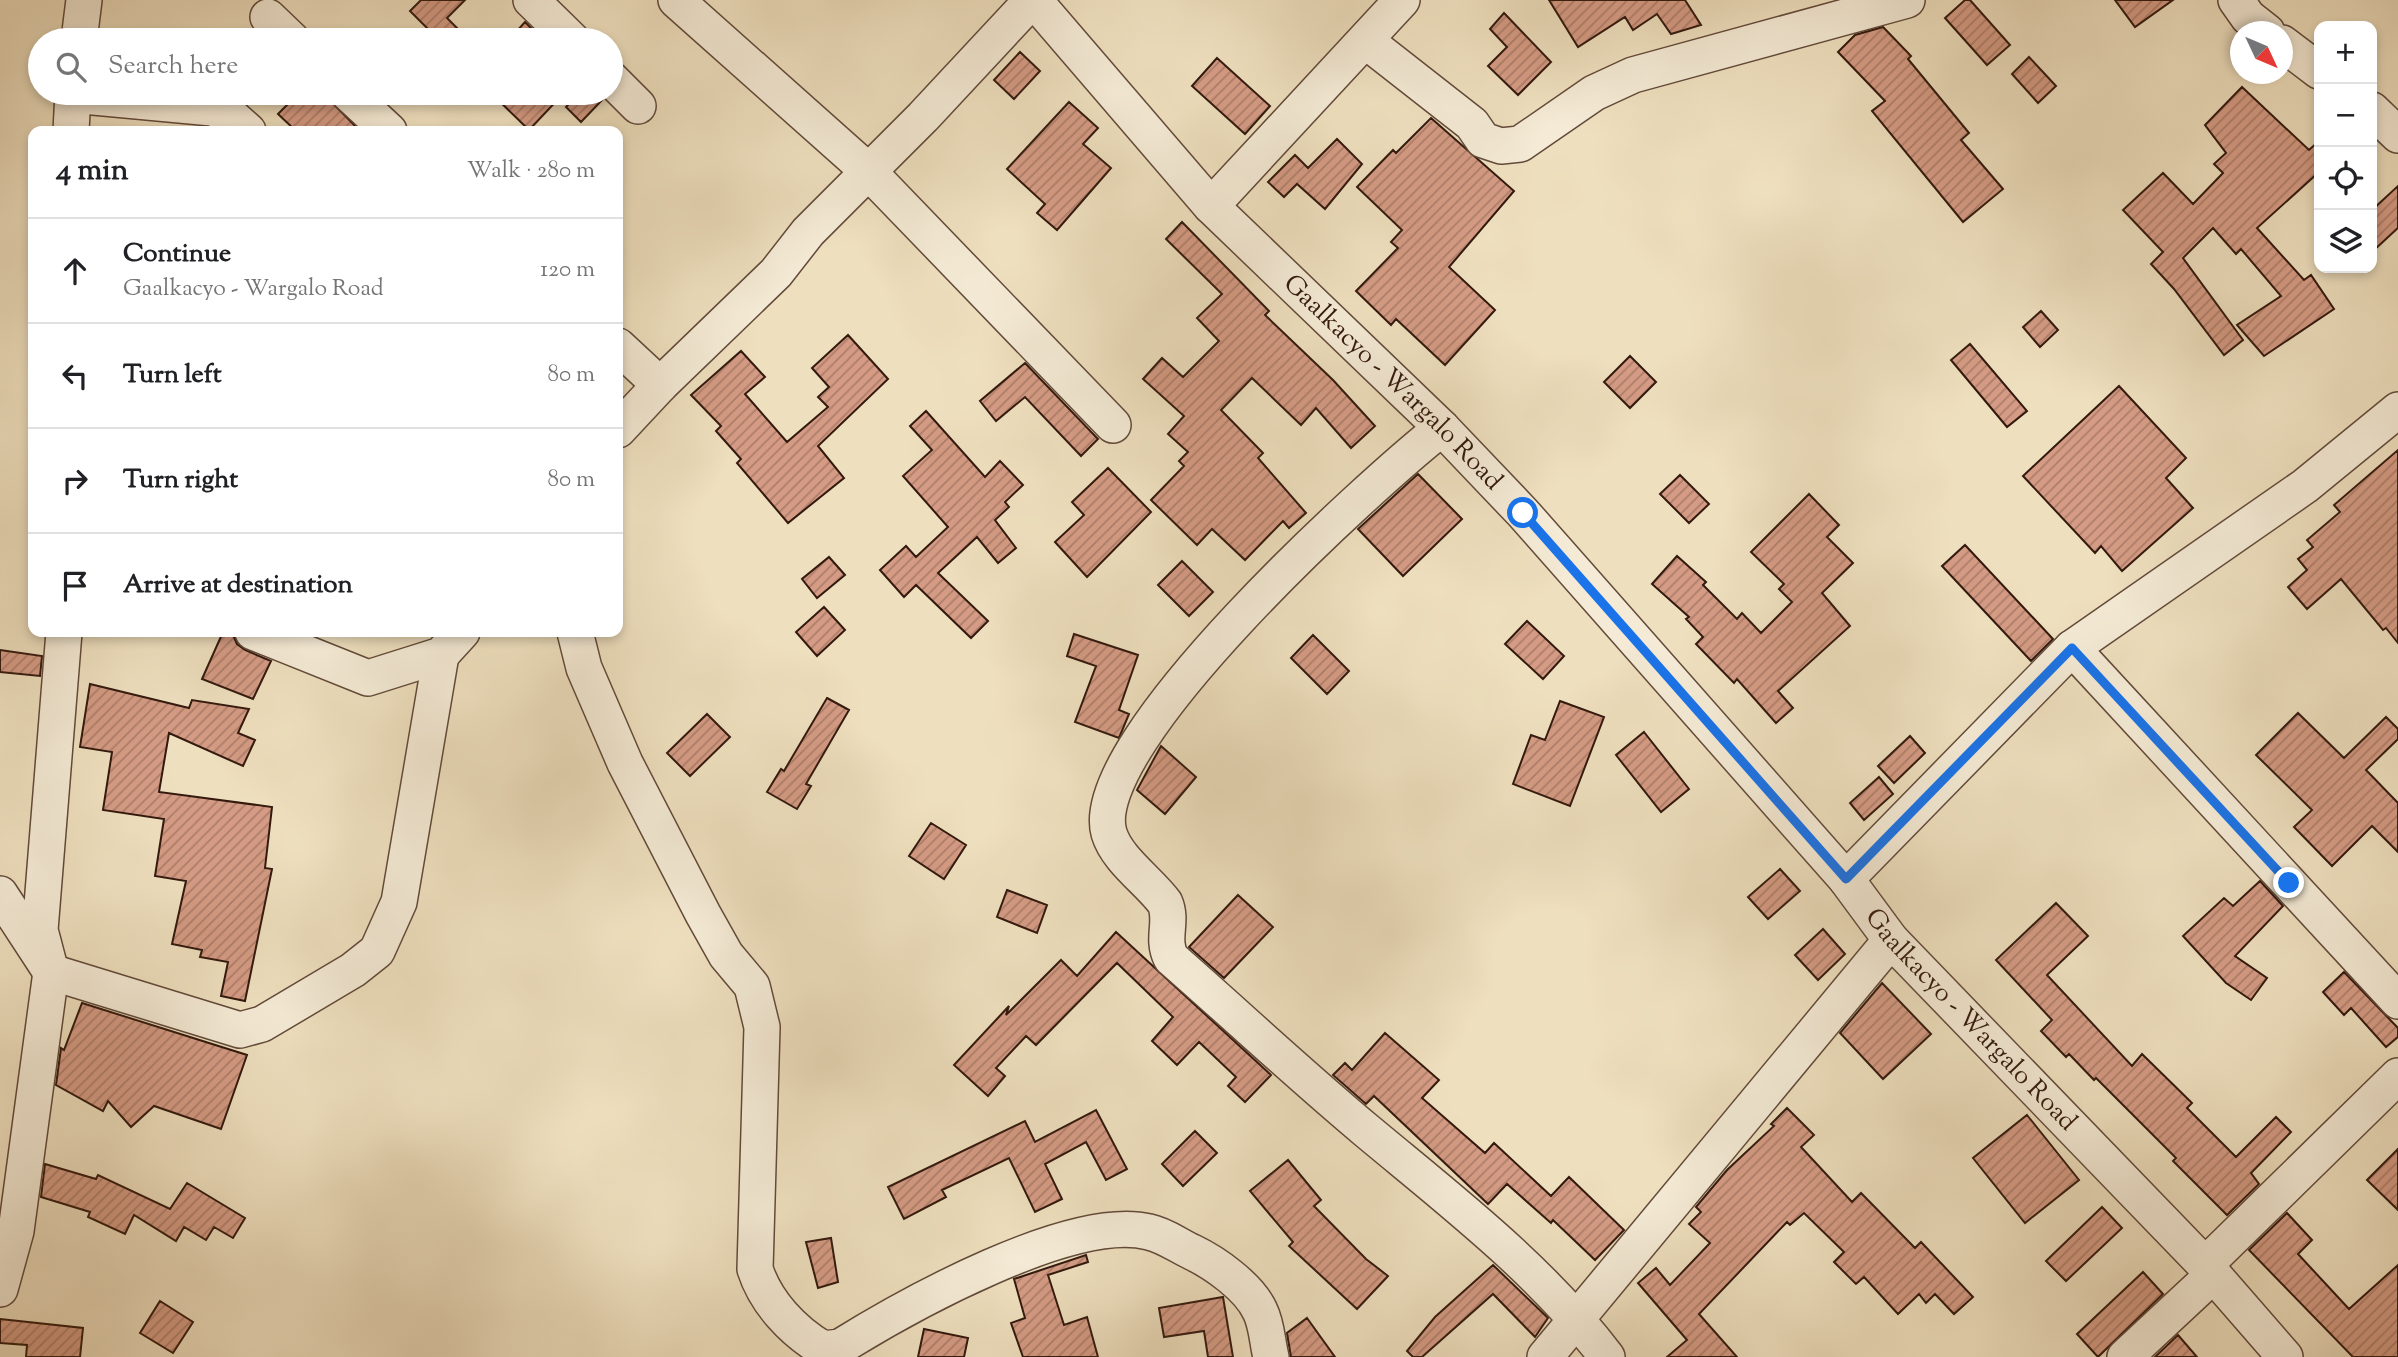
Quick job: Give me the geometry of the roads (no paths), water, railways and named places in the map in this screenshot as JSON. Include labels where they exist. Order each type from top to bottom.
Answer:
[{"type":"street","points":[[80,28],[84,0]]},
{"type":"street","points":[[531,0],[560,28]]},
{"type":"street","points":[[676,0],[867,170],[1113,425]]},
{"type":"street","points":[[623,425],[660,385],[776,273],[808,232],[867,170],[933,107],[1033,0]]},
{"type":"street","name":"Gaalkacyo - Wargalo Road","points":[[1033,0],[1211,206],[1442,428],[1523,513],[1846,879],[1891,940],[2209,1270],[2284,1357]]},
{"type":"street","points":[[1211,206],[1402,0]]},
{"type":"street","points":[[1366,41],[1472,124],[1483,140],[1501,146],[1520,144],[1594,93],[1633,75],[1907,0]]},
{"type":"street","points":[[2236,0],[2253,21]]},
{"type":"street","points":[[2293,51],[2314,67]]},
{"type":"street","points":[[623,91],[638,106]]},
{"type":"street","points":[[71,126],[72,105]]},
{"type":"street","points":[[182,105],[212,108],[229,115],[242,126]]},
{"type":"street","points":[[361,105],[384,126]]},
{"type":"street","points":[[2377,115],[2398,135]]},
{"type":"street","points":[[623,351],[660,385]]},
{"type":"street","points":[[1846,879],[2072,648],[2305,486],[2398,410]]},
{"type":"street","points":[[1442,428],[1383,477],[1290,565],[1169,701],[1133,752],[1112,789],[1107,814],[1109,834],[1165,903],[1169,912],[1166,947],[1171,958],[1337,1105],[1494,1237],[1578,1319],[1606,1357]]},
{"type":"street","points":[[0,1289],[16,1231],[51,972],[40,930],[64,637]]},
{"type":"street","points":[[266,637],[368,678],[452,643]]},
{"type":"street","points":[[576,637],[584,668],[625,763],[703,914],[757,998],[762,1027],[755,1269],[761,1288],[788,1322],[823,1349],[840,1347],[928,1297],[1064,1238],[1123,1230],[1149,1232],[1206,1259],[1247,1293],[1263,1318],[1271,1357]]},
{"type":"street","points":[[0,894],[51,972],[240,1030],[262,1024],[353,970],[377,951],[399,902],[452,643]]},
{"type":"street","points":[[2072,648],[2398,1001]]},
{"type":"street","points":[[1545,1357],[1891,940]]},
{"type":"street","points":[[2125,1357],[2398,1076]]}]
